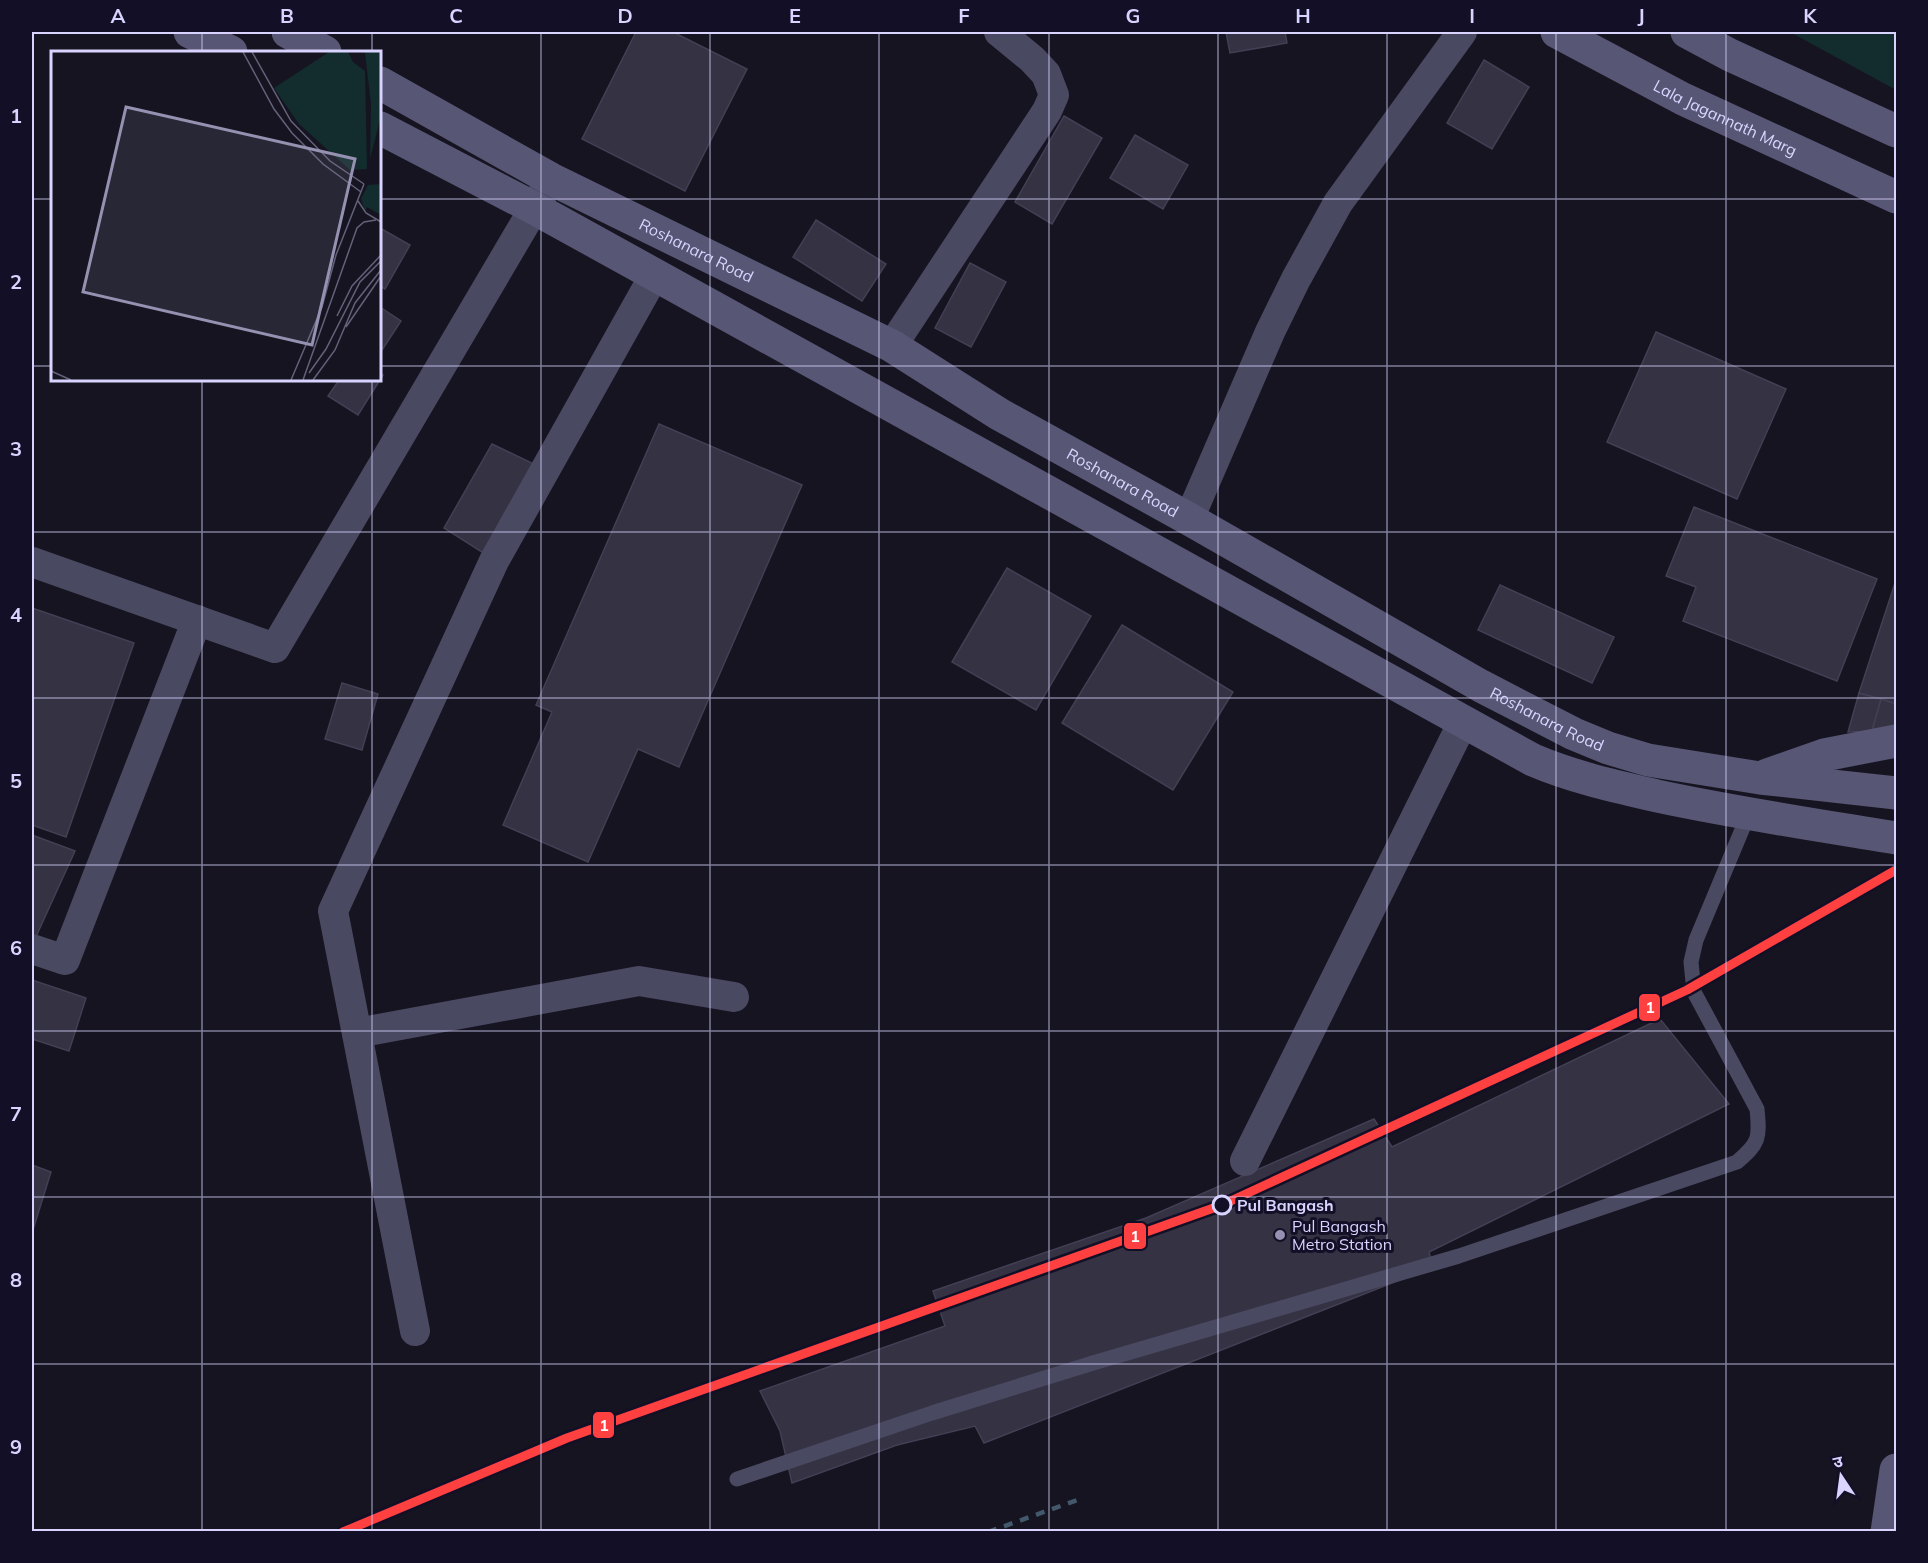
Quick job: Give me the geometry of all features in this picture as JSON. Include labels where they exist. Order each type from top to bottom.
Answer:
[{"type":"street","points":[[190,32],[229,51]]},
{"type":"street","points":[[288,32],[323,51]]},
{"type":"street","points":[[892,346],[1047,111],[1054,95],[1046,74],[1032,59],[999,32]]},
{"type":"street","points":[[1189,519],[1270,332],[1338,203],[1462,32]]},
{"type":"street","name":"Lala Jagannath Marg","points":[[1557,32],[1683,99],[1896,196]]},
{"type":"street","points":[[1687,32],[1730,55],[1896,131]]},
{"type":"street","name":"Roshanara Road","points":[[381,84],[551,179],[892,346],[999,414],[1189,519],[1481,686],[1574,734],[1648,760],[1760,778],[1896,793]]},
{"type":"street","points":[[381,129],[655,274],[1533,760],[1594,782],[1657,796],[1896,838]]},
{"type":"street","points":[[32,561],[275,648],[551,179]]},
{"type":"street","points":[[415,1331],[333,911],[494,561],[655,274]]},
{"type":"street","points":[[32,949],[65,960],[197,620]]},
{"type":"street","points":[[1245,1161],[1463,722]]},
{"type":"street","points":[[1760,778],[1824,755],[1896,741]]},
{"type":"street","points":[[357,1033],[639,981],[734,997]]},
{"type":"street","points":[[1887,1532],[1896,1470]]},
{"type":"lane","points":[[737,1479],[932,1413],[1093,1363],[1459,1256],[1737,1162],[1754,1148],[1759,1129],[1757,1109],[1694,992],[1691,962],[1696,940],[1749,813]]},
{"type":"green space","points":[[1790,32],[1896,32],[1896,90]]},
{"type":"building","points":[[636,32],[673,32],[747,69],[685,191],[582,139]]},
{"type":"building","points":[[1226,32],[1285,32],[1287,43],[1230,53]]},
{"type":"building","points":[[1484,60],[1529,87],[1492,149],[1447,123]]},
{"type":"building","points":[[1064,116],[1102,138],[1052,224],[1015,202]]},
{"type":"building","points":[[1135,135],[1188,165],[1163,209],[1110,178]]},
{"type":"building","points":[[816,220],[886,264],[862,301],[793,257]]},
{"type":"building","points":[[381,229],[410,245],[385,289],[381,287]]},
{"type":"building","points":[[970,263],[1006,282],[971,347],[935,328]]},
{"type":"building","points":[[381,308],[401,321],[381,349]]},
{"type":"building","points":[[1656,332],[1786,389],[1737,499],[1607,442]]},
{"type":"building","points":[[338,381],[379,381],[358,415],[328,396]]},
{"type":"building","points":[[659,424],[802,485],[679,767],[638,749],[588,862],[503,825],[552,712],[536,705]]},
{"type":"building","points":[[492,444],[538,466],[485,554],[444,528]]},
{"type":"building","points":[[1694,507],[1877,579],[1837,681],[1683,621],[1696,587],[1666,576]]},
{"type":"building","points":[[1007,568],[1091,616],[1036,710],[952,662]]},
{"type":"building","points":[[1896,580],[1896,704],[1859,693]]},
{"type":"building","points":[[1500,585],[1614,637],[1592,683],[1478,630]]},
{"type":"building","points":[[32,608],[134,643],[66,837],[32,825]]},
{"type":"building","points":[[1122,625],[1233,692],[1173,790],[1062,723]]},
{"type":"building","points":[[342,683],[378,694],[362,750],[325,739]]},
{"type":"building","points":[[1859,693],[1881,699],[1872,731],[1848,732]]},
{"type":"building","points":[[1881,699],[1896,704],[1896,731],[1872,731]]},
{"type":"building","points":[[32,835],[75,851],[34,941],[32,940]]},
{"type":"building","points":[[32,980],[86,998],[69,1051],[32,1039]]},
{"type":"building","name":"Pul Bangash Metro Station","points":[[1660,1019],[1729,1104],[1429,1252],[1433,1267],[984,1443],[975,1426],[897,1445],[792,1483],[780,1431],[760,1391],[945,1326],[933,1291],[1146,1218],[1374,1119],[1392,1147]]},
{"type":"building","points":[[32,1165],[51,1172],[32,1233]]},
{"type":"railway","points":[[988,1532],[1080,1499]]},
{"type":"transit line","name":"1","points":[[343,1532],[567,1438],[1222,1205],[1687,990],[1896,870]]},
{"type":"place","name":"Pul Bangash","points":[[1222,1205]]},
{"type":"place","name":"Pul Bangash Metro Station","points":[[1280,1235]]}]
